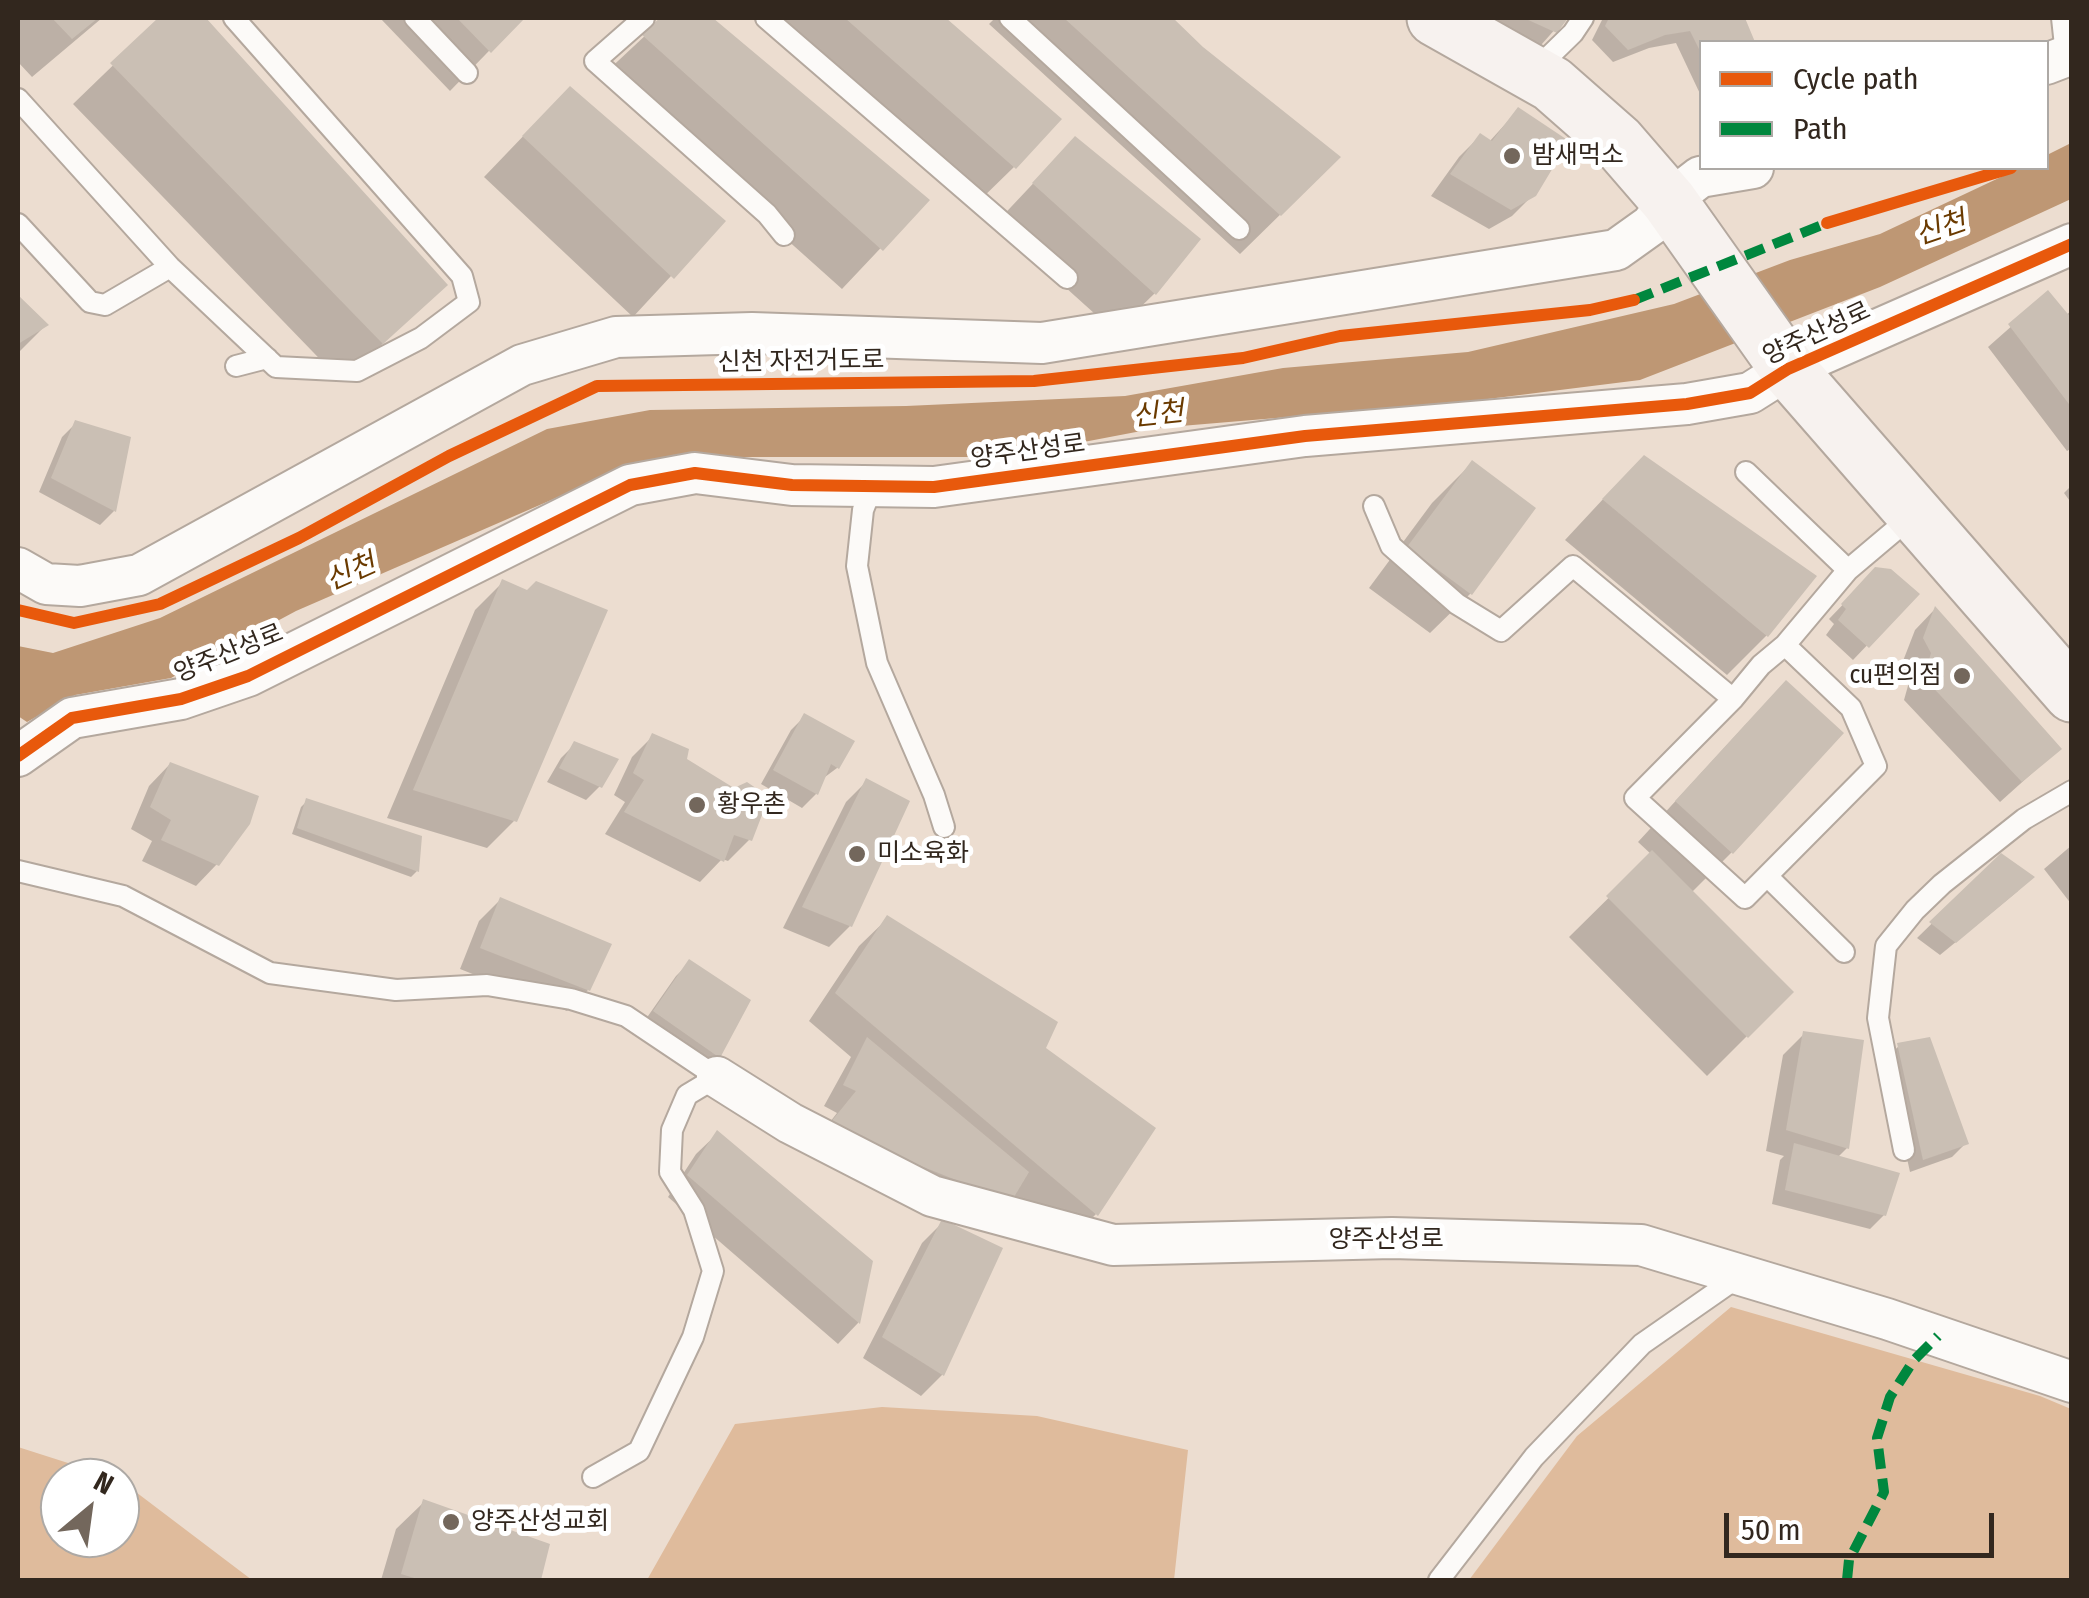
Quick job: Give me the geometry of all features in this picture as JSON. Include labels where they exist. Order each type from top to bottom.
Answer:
[{"type":"street","points":[[1435,18],[1552,84],[1618,142],[1679,215],[1782,359]]},
{"type":"street","points":[[18,568],[46,584],[80,586],[139,576],[522,365],[616,337],[752,332],[1042,343],[1616,250],[1651,225],[1679,215],[1700,178],[1742,170]]},
{"type":"street","name":"양주산성로","points":[[18,756],[72,718],[181,700],[248,676],[630,485],[695,473],[792,485],[934,487],[1304,436],[1687,404],[1750,393],[1782,359],[2072,244]]},
{"type":"street","name":"양주산성로","points":[[1782,359],[2072,694]]},
{"type":"street","name":"양주산성로","points":[[717,1077],[790,1124],[932,1196],[1114,1245],[1392,1238],[1640,1245],[1743,1274],[2072,1382]]},
{"type":"lane","points":[[18,99],[170,267],[276,367],[356,371],[421,338],[469,302],[462,276],[234,18]]},
{"type":"lane","points":[[415,18],[467,73]]},
{"type":"lane","points":[[644,18],[595,60],[767,214],[784,235]]},
{"type":"lane","points":[[766,18],[1067,278]]},
{"type":"lane","points":[[1010,18],[1239,229]]},
{"type":"lane","points":[[1533,73],[1583,18]]},
{"type":"lane","points":[[18,224],[90,302],[104,305],[170,267]]},
{"type":"lane","points":[[236,366],[267,358]]},
{"type":"lane","points":[[1746,472],[1848,570]]},
{"type":"lane","points":[[872,487],[863,510],[858,566],[877,663],[944,827]]},
{"type":"lane","points":[[1374,506],[1391,546],[1457,604],[1502,631],[1573,566],[1733,699]]},
{"type":"lane","points":[[1785,646],[1851,708],[1876,766],[1745,898],[1636,798],[1761,665],[1785,646],[1848,570],[1913,514]]},
{"type":"lane","points":[[1904,1150],[1878,1018],[1886,946],[1942,884],[2024,818],[2072,792]]},
{"type":"lane","points":[[18,871],[123,896],[270,973],[396,990],[487,985],[572,999],[626,1016],[717,1077],[687,1095],[672,1130],[670,1172],[694,1210],[714,1271],[704,1304],[693,1337],[639,1451],[593,1477]]},
{"type":"lane","points":[[1767,876],[1844,952]]},
{"type":"lane","points":[[1439,1580],[1534,1457],[1642,1344],[1743,1274]]},
{"type":"shaded area","points":[[1731,1307],[2040,1396],[2071,1409],[2071,1580],[1469,1580],[1577,1436]]},
{"type":"shaded area","points":[[882,1407],[1037,1416],[1188,1450],[1174,1580],[647,1580],[735,1424]]},
{"type":"shaded area","points":[[18,1447],[52,1458],[40,1458],[40,1558],[140,1558],[140,1495],[252,1580],[18,1580]]},
{"type":"water","name":"신천","points":[[2071,143],[2071,199],[1880,287],[1640,380],[1456,403],[1157,428],[1005,457],[681,457],[572,491],[296,611],[171,678],[75,695],[27,722],[18,716],[18,646],[53,653],[160,618],[547,429],[650,410],[906,406],[1125,396],[1283,368],[1468,352],[1674,304],[1790,260],[1880,234],[2016,170],[2049,170],[2049,154]]},
{"type":"building","points":[[52,18],[98,18],[72,39]]},
{"type":"building","points":[[158,18],[206,18],[448,285],[383,344],[110,63]]},
{"type":"building","points":[[457,18],[525,18],[491,53]]},
{"type":"building","points":[[660,18],[713,18],[930,200],[883,251],[641,34]]},
{"type":"building","points":[[845,18],[946,18],[1062,119],[1016,169]]},
{"type":"building","points":[[1064,18],[1173,18],[1203,47],[1341,157],[1281,216]]},
{"type":"building","points":[[1524,18],[1568,18],[1557,33]]},
{"type":"building","points":[[1609,18],[1745,18],[1754,40],[1699,40],[1699,49],[1690,31],[1665,35],[1628,50],[1605,26]]},
{"type":"building","points":[[570,86],[726,221],[674,279],[522,136]]},
{"type":"building","name":"밤새먹소","points":[[1518,107],[1569,141],[1536,196],[1511,210],[1450,174],[1480,133],[1492,141]]},
{"type":"building","points":[[1075,136],[1201,239],[1156,295],[1032,183]]},
{"type":"building","points":[[2048,290],[2072,319],[2072,408],[2008,324]]},
{"type":"building","points":[[18,295],[49,325],[18,344]]},
{"type":"building","points":[[75,420],[131,437],[116,512],[51,478]]},
{"type":"building","points":[[1644,455],[1817,576],[1768,637],[1602,499]]},
{"type":"building","points":[[1472,460],[1536,508],[1472,595],[1407,547]]},
{"type":"building","points":[[1875,567],[1891,569],[1920,594],[1869,648],[1838,620],[1846,609],[1841,604]]},
{"type":"building","points":[[502,579],[527,590],[536,581],[608,610],[517,822],[413,790]]},
{"type":"building","points":[[1935,606],[2062,749],[2022,782],[1924,678],[1931,653],[1923,638]]},
{"type":"building","points":[[1786,680],[1844,733],[1733,854],[1675,801]]},
{"type":"building","points":[[804,713],[855,741],[839,769],[831,764],[818,795],[773,770]]},
{"type":"building","name":"황우촌","points":[[652,733],[689,749],[687,759],[734,788],[747,782],[769,797],[752,841],[734,835],[724,862],[624,812],[644,780],[633,773]]},
{"type":"building","points":[[574,741],[619,759],[602,788],[559,768]]},
{"type":"building","points":[[170,762],[259,796],[250,824],[219,866],[161,840],[171,820],[150,807]]},
{"type":"building","name":"미소육화","points":[[866,778],[910,801],[852,927],[802,907]]},
{"type":"building","points":[[306,798],[422,836],[419,872],[297,828]]},
{"type":"building","points":[[1652,850],[1794,992],[1748,1038],[1606,896]]},
{"type":"building","points":[[2001,853],[2035,877],[1956,943],[1929,922]]},
{"type":"building","points":[[500,897],[612,944],[590,991],[480,948]]},
{"type":"building","points":[[887,915],[1058,1022],[1046,1048],[1156,1128],[1098,1216],[835,993]]},
{"type":"building","points":[[689,959],[751,1000],[720,1058],[653,1011]]},
{"type":"building","points":[[1803,1031],[1864,1040],[1849,1149],[1786,1130]]},
{"type":"building","points":[[867,1037],[1029,1172],[1011,1202],[826,1128],[856,1091],[843,1085]]},
{"type":"building","points":[[1930,1037],[1969,1144],[1923,1160],[1897,1043]]},
{"type":"building","points":[[717,1130],[873,1261],[860,1324],[687,1175]]},
{"type":"building","points":[[1794,1143],[1900,1173],[1886,1216],[1785,1190]]},
{"type":"building","points":[[942,1219],[1003,1248],[944,1376],[882,1337]]},
{"type":"building","name":"양주산성교회","points":[[423,1499],[550,1544],[541,1580],[421,1580],[401,1574]]},
{"type":"marked path","points":[[1634,300],[1827,223]]},
{"type":"marked path","points":[[1847,1580],[1849,1560],[1884,1492],[1877,1438],[1890,1397],[1914,1360],[1938,1336]]},
{"type":"cycle path","points":[[1827,223],[2004,170]]},
{"type":"cycle path","points":[[18,756],[72,718],[181,699],[248,676],[630,485],[695,473],[792,485],[934,487],[1305,436],[1687,404],[1750,393],[1788,369],[2072,244]]},
{"type":"cycle path","name":"신천 자전거도로","points":[[18,610],[74,623],[160,604],[299,538],[449,456],[597,386],[1034,381],[1243,358],[1340,336],[1590,310],[1634,300]]},
{"type":"place","name":"밤새먹소","points":[[1512,156]]},
{"type":"place","name":"cu편의점","points":[[1962,676]]},
{"type":"place","name":"황우촌","points":[[697,805]]},
{"type":"place","name":"미소육화","points":[[857,854]]},
{"type":"place","name":"양주산성교회","points":[[451,1522]]}]
